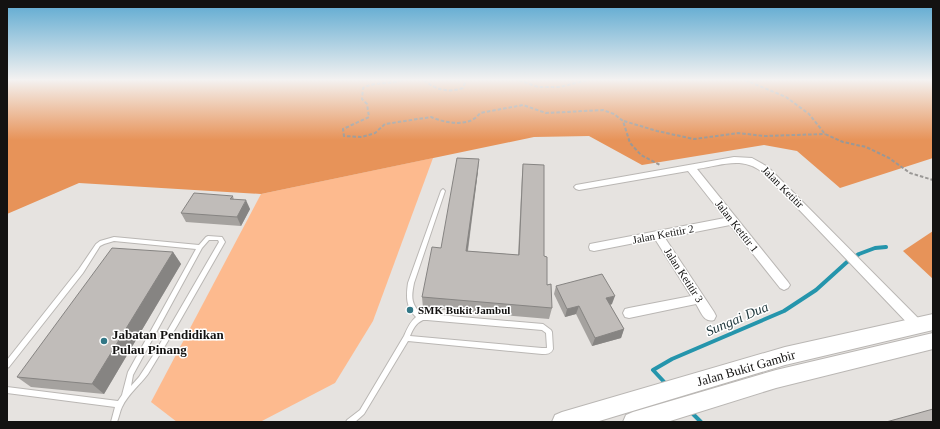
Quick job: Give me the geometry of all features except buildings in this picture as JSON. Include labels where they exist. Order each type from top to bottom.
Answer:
[{"type":"main road","name":"Jalan Bukit Gambir","points":[[562,422],[785,356],[925,324]]},
{"type":"main road","name":"Jalan Bukit Gambir","points":[[633,422],[776,379],[933,341]]},
{"type":"street","name":"Jalan Ketitir","points":[[579,187],[742,159],[758,163],[864,269],[925,324]]},
{"type":"street","name":"Jalan Ketitir 1","points":[[690,167],[784,285]]},
{"type":"street","name":"Jalan Ketitir 2","points":[[594,247],[732,221]]},
{"type":"street","name":"Jalan Ketitir 3","points":[[658,235],[710,316]]},
{"type":"street","points":[[629,313],[699,299]]},
{"type":"lane","points":[[406,338],[542,351],[548,351],[550,349],[549,332],[543,328],[420,317],[412,309],[409,294],[411,283],[443,191]]},
{"type":"lane","points":[[114,422],[119,404],[125,395],[146,373],[222,242],[220,238],[208,238],[200,247],[130,374],[125,395]]},
{"type":"lane","points":[[7,365],[81,271],[98,245],[102,242],[114,239],[200,247]]},
{"type":"lane","points":[[349,422],[362,412],[415,321],[420,317]]},
{"type":"lane","points":[[7,390],[119,404]]},
{"type":"path","points":[[363,100],[367,104],[369,117],[367,120],[348,125],[343,130],[344,136],[362,137],[374,133],[385,124],[431,117],[438,120],[465,123],[476,119],[480,113],[520,105],[546,113],[603,110],[614,114],[623,121],[657,131],[694,139],[738,133],[764,136],[825,134],[843,142],[866,147],[889,158],[910,173],[933,180]]},
{"type":"path","points":[[790,100],[809,114],[825,134]]},
{"type":"path","points":[[623,121],[630,143],[641,155],[659,164],[666,172]]},
{"type":"shaded area","points":[[7,100],[933,100],[933,158],[840,188],[797,151],[764,145],[642,165],[589,136],[534,137],[261,194],[79,183],[7,214]]},
{"type":"shaded area","points":[[433,158],[373,321],[335,383],[260,422],[177,422],[151,402],[261,194]]},
{"type":"shaded area","points":[[933,231],[933,279],[903,251]]},
{"type":"waterway","name":"Sungai Dua","points":[[667,385],[653,370],[672,359],[784,311],[816,290],[847,262],[859,254],[875,248],[886,247]]},
{"type":"waterway","name":"Sungai Dua","points":[[691,412],[701,422]]},
{"type":"place","name":"SMK Bukit Jambul","points":[[410,310]]},
{"type":"place","name":"Jabatan Pendidikan Pulau Pinang","points":[[104,341]]}]
